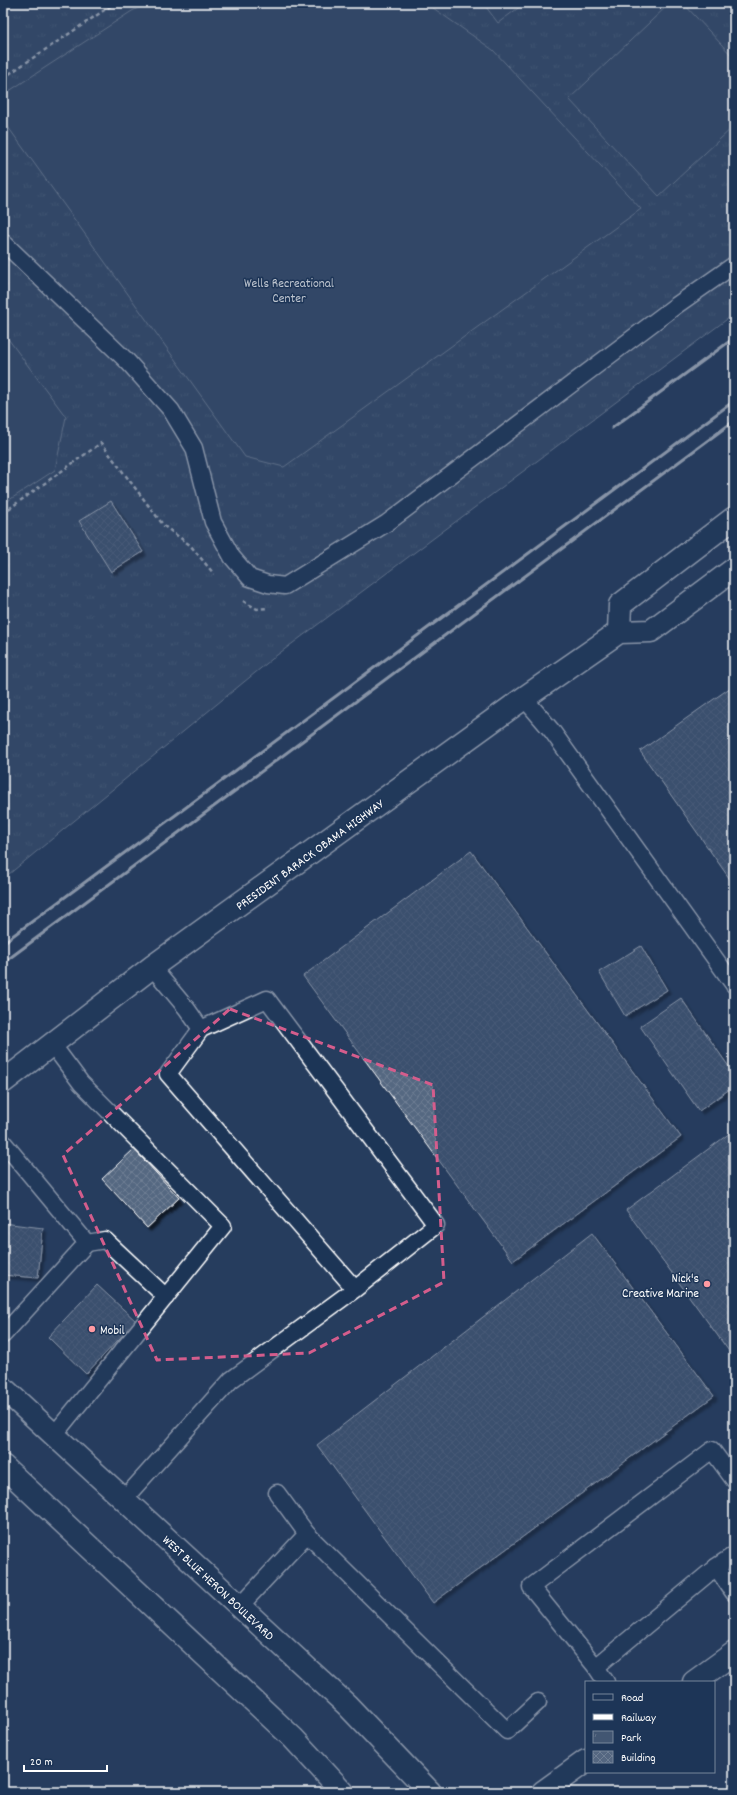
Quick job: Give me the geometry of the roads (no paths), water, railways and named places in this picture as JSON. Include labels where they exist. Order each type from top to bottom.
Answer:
[{"type":"main road","points":[[734,518],[620,605],[619,632],[651,631],[734,569]]},
{"type":"main road","name":"PRESIDENT BARACK OBAMA HIGHWAY","points":[[3,1082],[152,967],[524,698],[619,632]]},
{"type":"main road","name":"WEST BLUE HERON BOULEVARD","points":[[3,1388],[347,1705],[430,1792]]},
{"type":"main road","points":[[3,1466],[293,1738],[343,1792]]},
{"type":"main road","points":[[695,1681],[734,1653]]},
{"type":"main road","points":[[543,1792],[585,1761]]},
{"type":"lane","points":[[3,242],[128,362],[171,410],[194,448],[213,522],[232,557],[250,578],[268,584],[284,586],[387,523],[674,307],[734,265]]},
{"type":"lane","points":[[524,698],[552,731],[734,985]]},
{"type":"lane","points":[[152,967],[187,1009],[201,1029]]},
{"type":"lane","points":[[124,1500],[231,1380],[355,1289],[436,1225],[267,999],[201,1029],[168,1074],[355,1289]]},
{"type":"lane","points":[[52,1044],[81,1083],[223,1226],[54,1435]]},
{"type":"lane","points":[[3,1142],[86,1243]]},
{"type":"lane","points":[[3,1336],[86,1243],[105,1240],[166,1297]]},
{"type":"lane","points":[[605,1681],[596,1667],[531,1587],[712,1450],[734,1480]]},
{"type":"lane","points":[[277,1493],[307,1534],[507,1732],[538,1702]]},
{"type":"lane","points":[[240,1606],[307,1534]]},
{"type":"lane","points":[[596,1667],[716,1567],[734,1555]]},
{"type":"lane","points":[[716,1567],[734,1593]]},
{"type":"railway","points":[[612,428],[734,338]]},
{"type":"railway","points":[[3,943],[734,401]]},
{"type":"railway","points":[[3,963],[734,421]]},
{"type":"place","name":"Nick's Creative Marine","points":[[707,1284]]},
{"type":"place","name":"Mobil","points":[[92,1329]]},
{"type":"park label","name":"Wells Recreational Center","points":[[289,290]]}]
